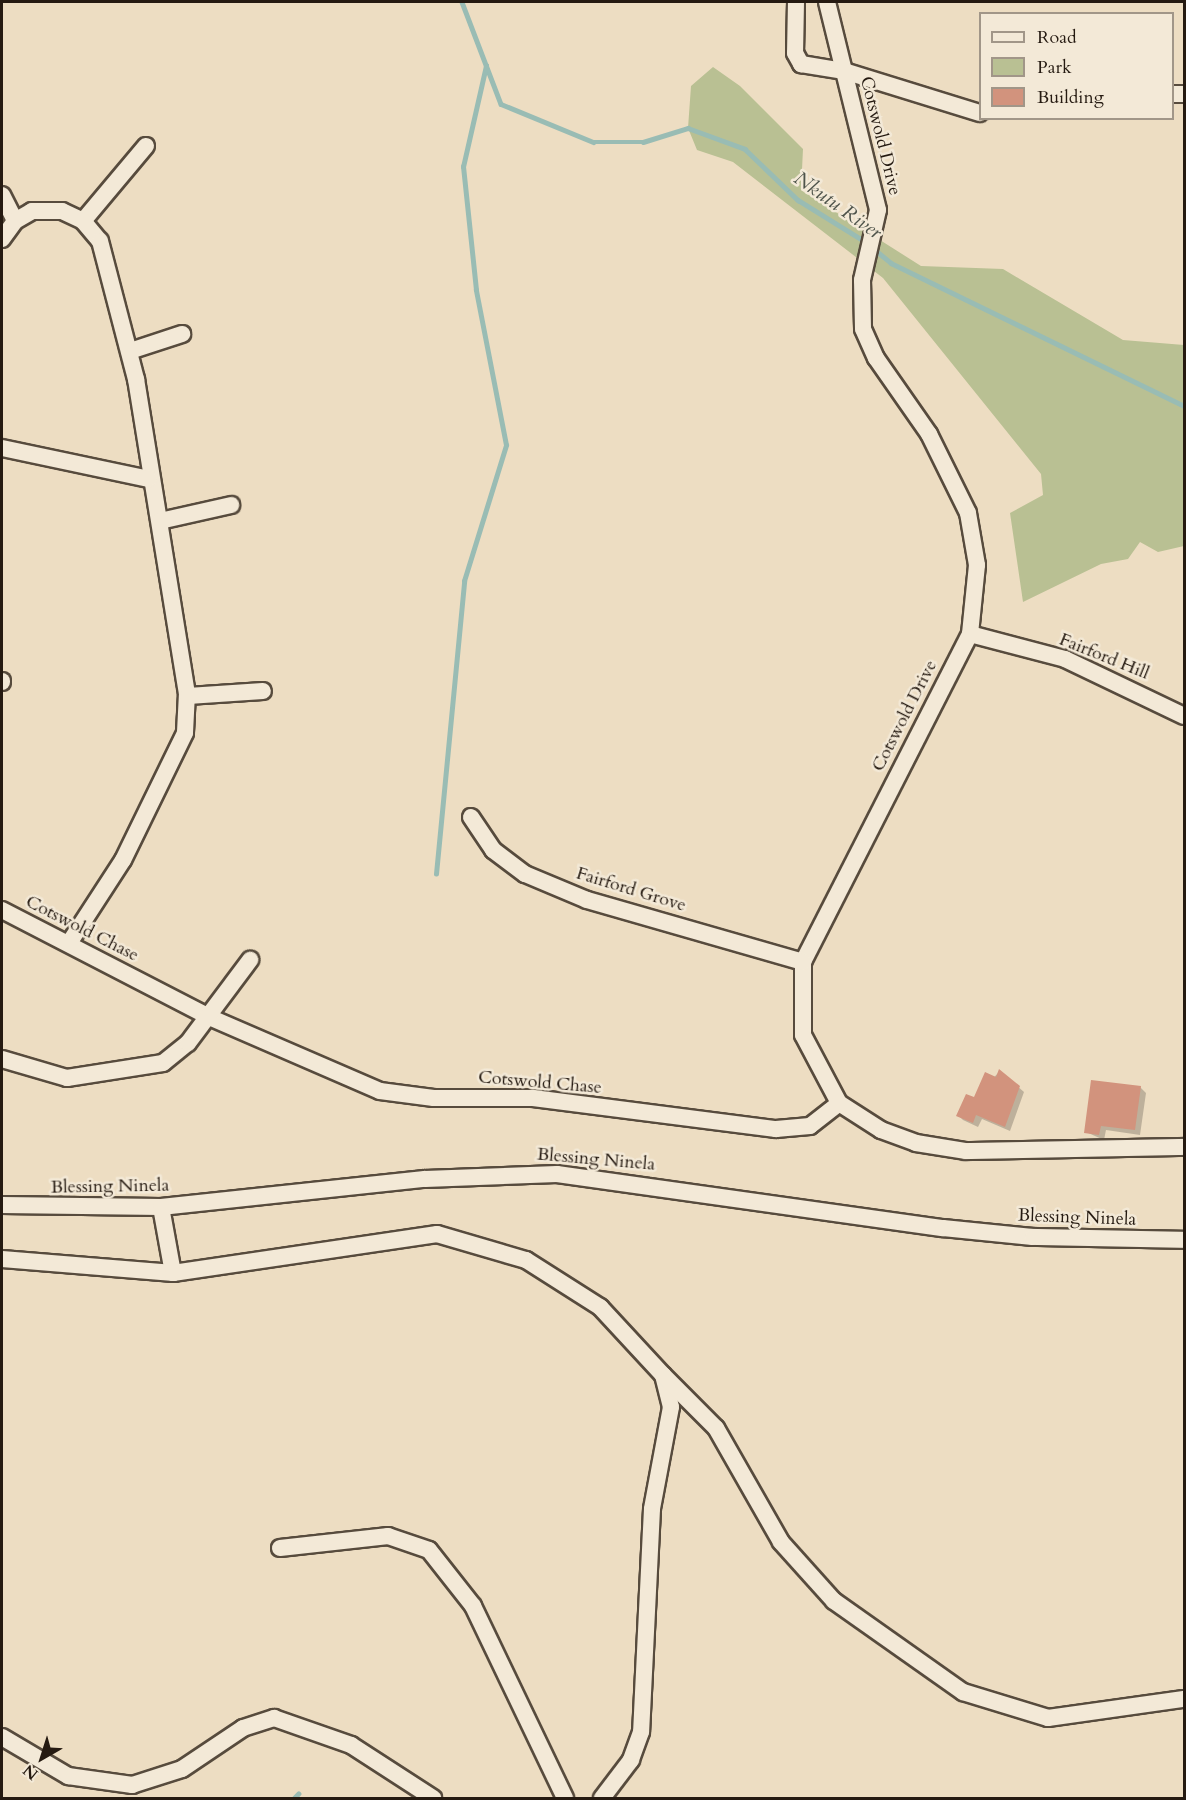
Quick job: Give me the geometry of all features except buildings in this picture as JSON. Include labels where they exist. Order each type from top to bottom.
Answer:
[{"type":"street","points":[[796,2],[797,60],[811,69],[844,71],[979,112]]},
{"type":"street","name":"Cotswold Drive","points":[[827,2],[874,180],[874,234],[862,280],[863,329],[876,358],[929,434],[968,513],[977,565],[970,634],[803,962],[803,1035],[839,1103],[881,1130],[940,1148],[1185,1147]]},
{"type":"street","points":[[83,221],[146,146]]},
{"type":"street","points":[[2,195],[15,220]]},
{"type":"street","points":[[2,239],[15,220],[32,211],[62,211],[83,221],[100,241],[129,351],[149,479],[160,522],[188,696],[179,744],[123,860],[69,943]]},
{"type":"street","points":[[129,351],[182,334]]},
{"type":"street","points":[[2,448],[149,479]]},
{"type":"street","points":[[160,522],[231,505]]},
{"type":"street","name":"Fairford Hill","points":[[970,634],[1065,659],[1185,716]]},
{"type":"street","points":[[188,696],[263,691]]},
{"type":"street","name":"Fairford Grove","points":[[471,817],[493,850],[525,874],[586,900],[803,962]]},
{"type":"street","name":"Cotswold Chase","points":[[2,910],[209,1017],[361,1084],[434,1098],[532,1098],[776,1129],[810,1126],[839,1103]]},
{"type":"street","points":[[2,1059],[67,1078],[163,1064],[209,1017],[250,960]]},
{"type":"street","name":"Blessing Ninela","points":[[2,1205],[161,1207],[425,1179],[557,1174],[943,1228],[1033,1237],[1185,1240]]},
{"type":"street","points":[[161,1207],[172,1273]]},
{"type":"street","points":[[2,1259],[172,1273],[437,1234],[508,1253],[566,1280],[600,1307],[716,1428],[781,1542],[834,1601],[963,1692],[1048,1718],[1185,1699]]},
{"type":"street","points":[[602,1798],[631,1760],[647,1700],[652,1509],[671,1407],[663,1375]]},
{"type":"street","points":[[280,1548],[388,1536],[429,1550],[472,1606],[565,1798]]},
{"type":"street","points":[[2,1737],[68,1776],[132,1785],[182,1769],[243,1728],[274,1718],[351,1745],[433,1798]]},
{"type":"green space","points":[[713,67],[740,86],[803,149],[801,190],[921,266],[1003,269],[1123,340],[1184,345],[1184,546],[1158,552],[1140,542],[1128,559],[1101,564],[1023,602],[1010,513],[1043,495],[1041,474],[883,278],[733,162],[697,150],[688,128],[691,86]]},
{"type":"waterway","name":"Nkutu River","points":[[462,2],[501,104],[593,142],[643,142],[688,128],[745,149],[798,200],[866,242]]},
{"type":"waterway","points":[[436,874],[464,581],[506,445],[476,290],[463,167],[486,66]]},
{"type":"waterway","name":"Nkutu River","points":[[874,249],[891,263],[1184,406]]},
{"type":"waterway","points":[[294,1798],[298,1794]]}]
